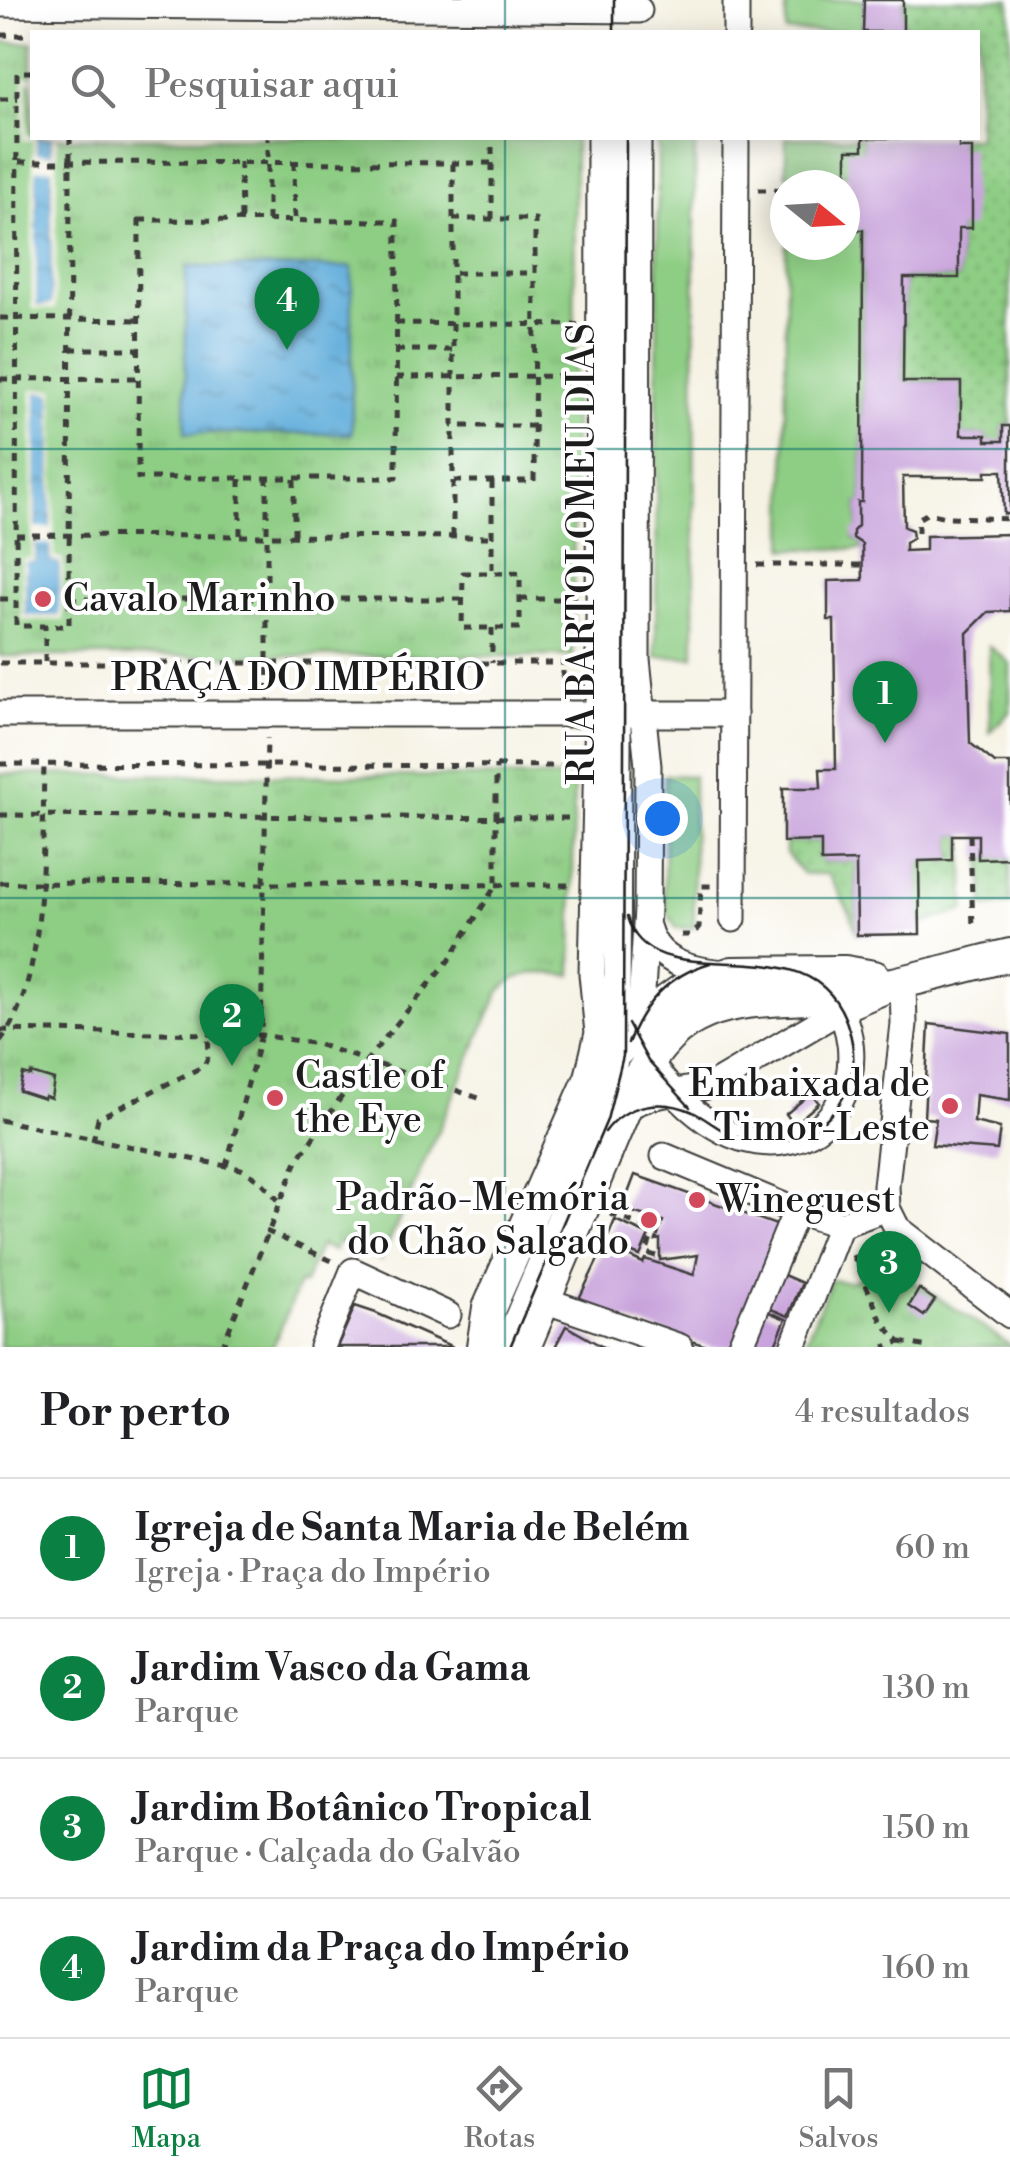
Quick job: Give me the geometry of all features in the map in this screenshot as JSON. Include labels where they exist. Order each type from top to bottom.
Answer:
[{"type":"main road","points":[[629,1042],[742,1003],[902,983],[1010,955]]},
{"type":"main road","points":[[629,1042],[626,1106],[544,1300],[504,1344],[486,1315],[574,1113],[591,1078],[658,1007],[684,989],[732,974],[800,973],[839,992]]},
{"type":"street","points":[[736,0],[736,30]]},
{"type":"street","points":[[0,4],[620,14]]},
{"type":"street","points":[[504,1344],[608,1101],[642,992],[648,766],[620,716],[599,658],[600,140]]},
{"type":"street","name":"RUA BARTOLOMEU DIAS","points":[[620,140],[618,971],[629,1042]]},
{"type":"street","points":[[574,1113],[598,1042],[594,996],[620,716],[637,659],[638,140]]},
{"type":"street","points":[[733,919],[736,140]]},
{"type":"street","name":"PRAÇA DO IMPÉRIO","points":[[0,714],[734,714]]},
{"type":"street","points":[[647,909],[652,942],[662,954],[677,962]]},
{"type":"street","points":[[618,922],[628,944],[645,954],[732,974]]},
{"type":"street","points":[[902,983],[904,1024],[886,1186],[887,1208],[897,1228],[1010,1315]]},
{"type":"street","points":[[584,1162],[607,1120],[626,1106],[676,1093],[713,1085],[839,992],[852,1039],[850,1082],[842,1100],[828,1116],[804,1134],[771,1142],[736,1137],[699,1114],[676,1093],[603,1014],[594,996]]},
{"type":"street","points":[[664,1156],[796,1211],[840,1225],[887,1208]]},
{"type":"street","points":[[740,1347],[796,1211]]},
{"type":"street","points":[[793,1347],[840,1225]]},
{"type":"street","points":[[322,1347],[353,1271],[448,1315]]},
{"type":"street","points":[[544,1300],[680,1347]]},
{"type":"path","points":[[0,35],[30,35]]},
{"type":"path","points":[[30,72],[18,72],[16,626],[69,626],[70,140]]},
{"type":"path","points":[[0,100],[18,100]]},
{"type":"path","points":[[268,140],[268,221]]},
{"type":"path","points":[[492,140],[492,219]]},
{"type":"path","points":[[19,162],[492,164]]},
{"type":"path","points":[[240,162],[240,221]]},
{"type":"path","points":[[294,162],[294,221]]},
{"type":"path","points":[[453,163],[453,537]]},
{"type":"path","points":[[139,220],[268,221],[397,221],[396,478],[138,478],[139,220]]},
{"type":"path","points":[[453,220],[535,220],[534,481],[454,481]]},
{"type":"path","points":[[454,273],[535,273]]},
{"type":"path","points":[[0,318],[138,320]]},
{"type":"path","points":[[396,323],[574,325]]},
{"type":"path","points":[[70,349],[139,349]]},
{"type":"path","points":[[396,350],[454,350]]},
{"type":"path","points":[[396,377],[573,376]]},
{"type":"path","points":[[0,379],[138,378]]},
{"type":"path","points":[[454,426],[534,426]]},
{"type":"path","points":[[240,478],[240,536]]},
{"type":"path","points":[[267,478],[267,656]]},
{"type":"path","points":[[294,478],[294,536]]},
{"type":"path","points":[[492,481],[492,573]]},
{"type":"path","points":[[918,533],[918,519],[928,513],[946,518],[1010,519]]},
{"type":"path","points":[[16,535],[492,537]]},
{"type":"path","points":[[734,565],[862,565]]},
{"type":"path","points":[[462,573],[492,573],[520,573],[520,628],[462,628],[462,573]]},
{"type":"path","points":[[69,599],[463,599]]},
{"type":"path","points":[[520,599],[572,599]]},
{"type":"path","points":[[0,600],[16,600]]},
{"type":"path","points":[[46,626],[46,663]]},
{"type":"path","points":[[492,628],[492,663]]},
{"type":"path","points":[[0,663],[580,663]]},
{"type":"path","points":[[563,678],[564,663]]},
{"type":"path","points":[[564,754],[564,766]]},
{"type":"path","points":[[0,764],[580,766]]},
{"type":"path","points":[[0,1041],[22,1005],[41,903],[44,764]]},
{"type":"path","points":[[226,1166],[261,1035],[267,765]]},
{"type":"path","points":[[222,1347],[278,1200],[315,1132],[448,960],[496,886],[496,766]]},
{"type":"path","points":[[0,815],[580,818]]},
{"type":"path","points":[[970,835],[973,929]]},
{"type":"path","points":[[0,884],[579,886]]},
{"type":"path","points":[[674,932],[690,935],[699,928],[700,886],[733,886]]},
{"type":"path","points":[[0,1030],[261,1035],[317,1044],[482,1099]]},
{"type":"path","points":[[93,1141],[98,1118],[204,1066],[209,1055],[208,1034]]},
{"type":"path","points":[[0,1120],[226,1166],[252,1174],[278,1200]]},
{"type":"path","points":[[628,1220],[654,1230]]},
{"type":"path","points":[[656,1256],[646,1253],[657,1221]]},
{"type":"path","points":[[840,1225],[882,1322],[902,1344]]},
{"type":"path","points":[[266,1231],[353,1271]]},
{"type":"path","points":[[884,1347],[928,1347]]},
{"type":"green space","points":[[786,0],[864,0],[863,30],[786,30]]},
{"type":"green space","points":[[903,0],[1010,0],[1010,426],[1003,427],[1003,441],[986,441],[986,435],[961,435],[960,382],[903,382],[904,278],[959,278],[959,140],[980,140],[980,30],[903,30]]},
{"type":"green space","points":[[0,42],[30,43],[30,140],[575,140],[573,656],[0,656]]},
{"type":"green space","points":[[658,140],[695,140],[694,657],[656,657]]},
{"type":"green space","points":[[786,140],[863,140],[863,150],[850,170],[786,170]]},
{"type":"green space","points":[[860,230],[863,230],[862,502],[858,503],[858,526],[853,538],[862,544],[862,549],[785,549],[786,260],[860,260]]},
{"type":"green space","points":[[989,646],[1010,663],[1010,712],[990,732]]},
{"type":"green space","points":[[0,774],[574,777],[572,975],[523,976],[499,992],[381,1260],[338,1242],[334,1251],[320,1245],[304,1284],[299,1283],[273,1347],[0,1347]]},
{"type":"green space","points":[[665,775],[693,776],[694,928],[676,928],[667,912]]},
{"type":"green space","points":[[952,835],[963,835],[965,910],[919,925],[919,861],[952,860]]},
{"type":"green space","points":[[821,841],[821,862],[856,861],[857,935],[849,911],[828,874],[803,874],[786,853],[786,842]]},
{"type":"green space","points":[[1010,858],[1010,904],[988,908],[984,905],[982,859]]},
{"type":"green space","points":[[888,1265],[1010,1347],[803,1347],[831,1280],[850,1282]]},
{"type":"water","points":[[36,140],[52,140],[52,306],[35,306]]},
{"type":"water","points":[[186,267],[352,267],[352,434],[185,433]]},
{"type":"water","points":[[35,392],[52,392],[51,561],[60,561],[60,616],[25,617],[25,561],[35,561]]},
{"type":"pier","points":[[24,77],[30,77],[30,140],[23,140]]},
{"type":"pier","points":[[33,140],[36,154],[52,154],[52,140],[57,140],[55,309],[32,309]],"holes":[[[52,169],[52,305],[36,306],[36,170]]]},
{"type":"pier","points":[[32,389],[54,389],[54,558],[63,559],[63,620],[22,620],[22,559],[32,558]],"holes":[[[36,392],[52,393],[51,528],[35,528]],[[35,544],[51,544],[51,561],[60,562],[59,616],[25,616],[25,562],[35,561]]]},
{"type":"building","points":[[864,0],[903,0],[903,30],[863,30]]},
{"type":"building","points":[[863,140],[959,140],[959,148],[972,148],[972,228],[959,228],[959,278],[904,278],[903,382],[961,382],[961,435],[986,435],[986,441],[1003,441],[1003,426],[1010,426],[1010,514],[1004,514],[1002,471],[986,471],[986,477],[903,477],[904,527],[912,530],[913,538],[905,543],[905,551],[926,550],[926,536],[1010,534],[1010,611],[988,612],[967,633],[970,743],[995,763],[1010,763],[1010,858],[978,859],[978,835],[952,835],[952,860],[919,861],[920,934],[857,935],[856,861],[821,862],[821,841],[783,842],[783,788],[821,788],[820,769],[836,769],[834,620],[828,620],[828,581],[863,580],[862,544],[853,538],[853,531],[858,526],[858,502],[862,502],[863,230],[860,170],[847,170],[847,150],[863,150]]},
{"type":"building","points":[[929,1024],[1010,1034],[1010,1100],[976,1095],[974,1122],[1000,1128],[997,1150],[932,1145],[936,1119],[924,1118]]},
{"type":"building","points":[[23,1074],[54,1080],[51,1098],[19,1091]]},
{"type":"building","points":[[811,1093],[819,1103],[794,1124],[786,1114]]},
{"type":"building","points":[[635,1175],[782,1227],[736,1347],[710,1347],[576,1305],[605,1245],[643,1263],[645,1259],[694,1275],[698,1255],[660,1260],[660,1239],[656,1240],[663,1221],[622,1209]]},
{"type":"building","points":[[615,1220],[649,1235],[640,1256],[606,1242]]},
{"type":"building","points":[[779,1273],[802,1283],[788,1316],[766,1307]]},
{"type":"building","points":[[919,1289],[935,1300],[924,1316],[909,1306]]},
{"type":"building","points":[[355,1306],[376,1313],[453,1347],[337,1347]]},
{"type":"building","points":[[764,1310],[786,1319],[774,1347],[747,1347]]},
{"type":"building","points":[[566,1326],[603,1347],[555,1347]]},
{"type":"tram line","points":[[614,0],[614,30]]},
{"type":"tram line","points":[[510,1347],[607,1120],[623,1056],[626,140]]},
{"type":"tram line","points":[[605,1132],[634,1109],[669,1105],[693,1112],[739,1138],[765,1142],[790,1139],[813,1129],[830,1115],[847,1090],[853,1068],[849,1030],[831,995],[804,975],[771,966],[668,956],[643,943],[627,917]]},
{"type":"tram line","points":[[628,1043],[642,1015],[669,983],[710,963]]},
{"type":"tram line","points":[[628,1024],[648,1061],[690,1107]]},
{"type":"place","name":"Jardim da Praça do Império","points":[[287,350]]},
{"type":"place","name":"Cavalo Marinho","points":[[43,599]]},
{"type":"place","name":"Igreja de Santa Maria de Belém","points":[[885,743]]},
{"type":"place","name":"Jardim Vasco da Gama","points":[[232,1066]]},
{"type":"place","name":"Castle of the Eye","points":[[275,1098]]},
{"type":"place","name":"Embaixada de Timor-Leste","points":[[950,1106]]},
{"type":"place","name":"Wineguest","points":[[697,1200]]},
{"type":"place","name":"Padrão-Memória do Chão Salgado","points":[[649,1220]]},
{"type":"place","name":"Jardim Botânico Tropical","points":[[889,1313]]}]
